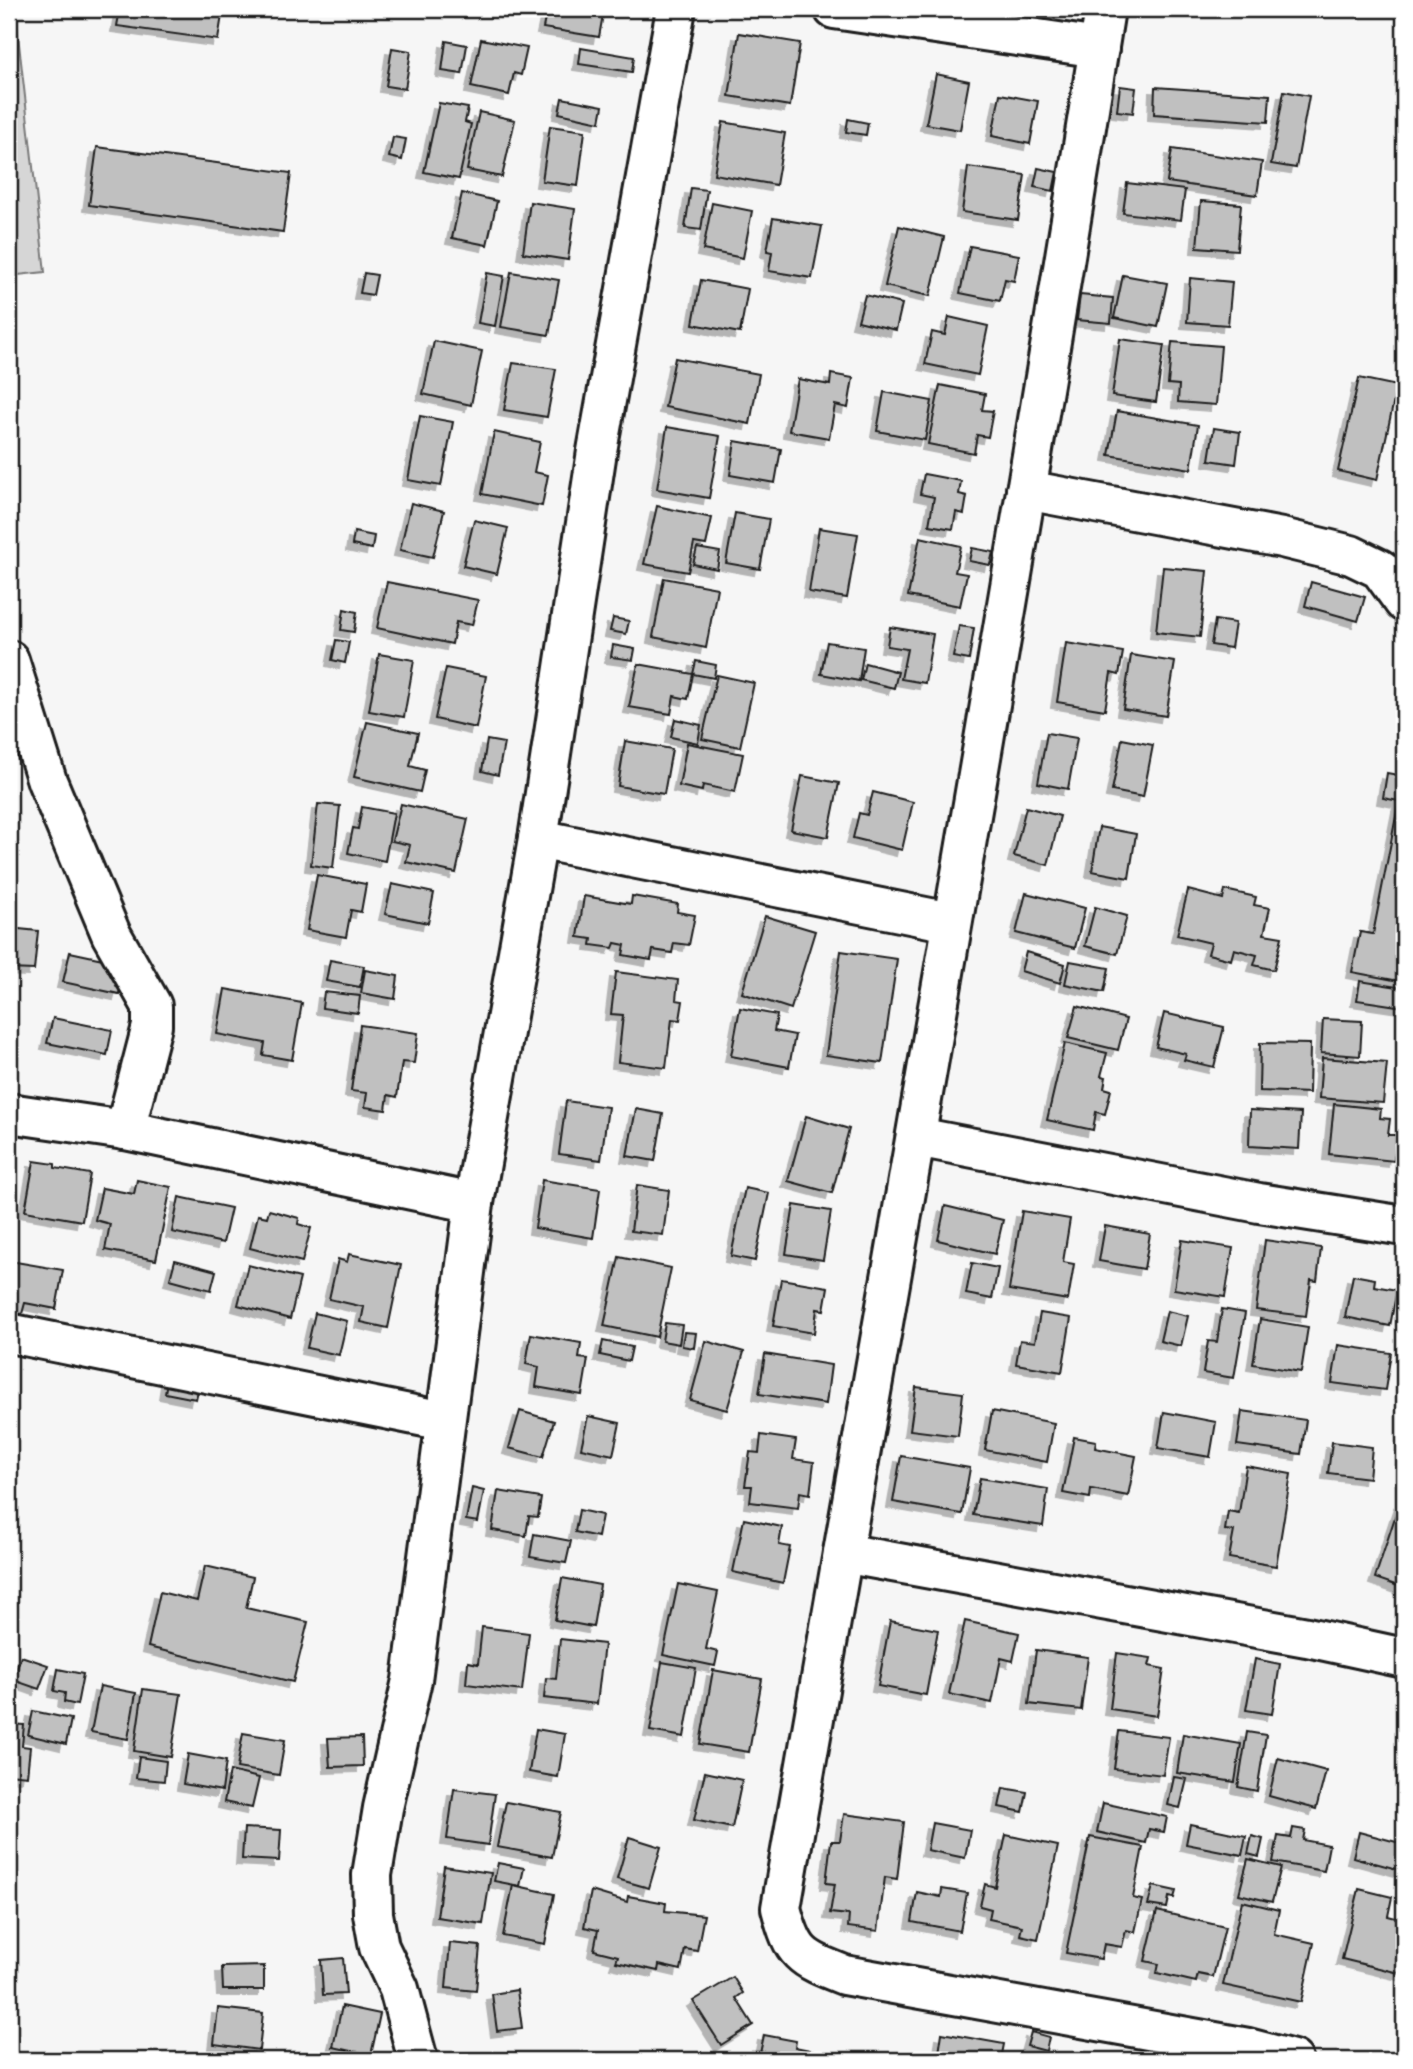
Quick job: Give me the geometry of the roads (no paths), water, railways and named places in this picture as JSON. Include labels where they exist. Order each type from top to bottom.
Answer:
[{"type":"street","points":[[418,2060],[399,1989],[379,1947],[373,1914],[372,1875],[383,1808],[412,1679],[474,1202],[538,839],[597,451],[676,9]]},
{"type":"street","points":[[834,9],[1099,48]]},
{"type":"street","points":[[1105,9],[986,742],[950,922],[917,1137],[867,1401],[781,1908],[790,1941],[813,1963],[844,1975],[1248,2048],[1293,2060]]},
{"type":"street","points":[[1026,490],[1282,538],[1351,555],[1380,569],[1404,603]]},
{"type":"street","points":[[9,660],[28,727],[57,805],[111,934],[152,1006],[152,1026],[125,1130]]},
{"type":"street","points":[[538,839],[950,922]]},
{"type":"street","points":[[9,1113],[125,1130],[474,1202]]},
{"type":"street","points":[[917,1137],[1259,1203],[1404,1226]]},
{"type":"street","points":[[9,1333],[111,1357],[444,1422]]},
{"type":"street","points":[[843,1553],[1307,1637],[1404,1658]]}]
